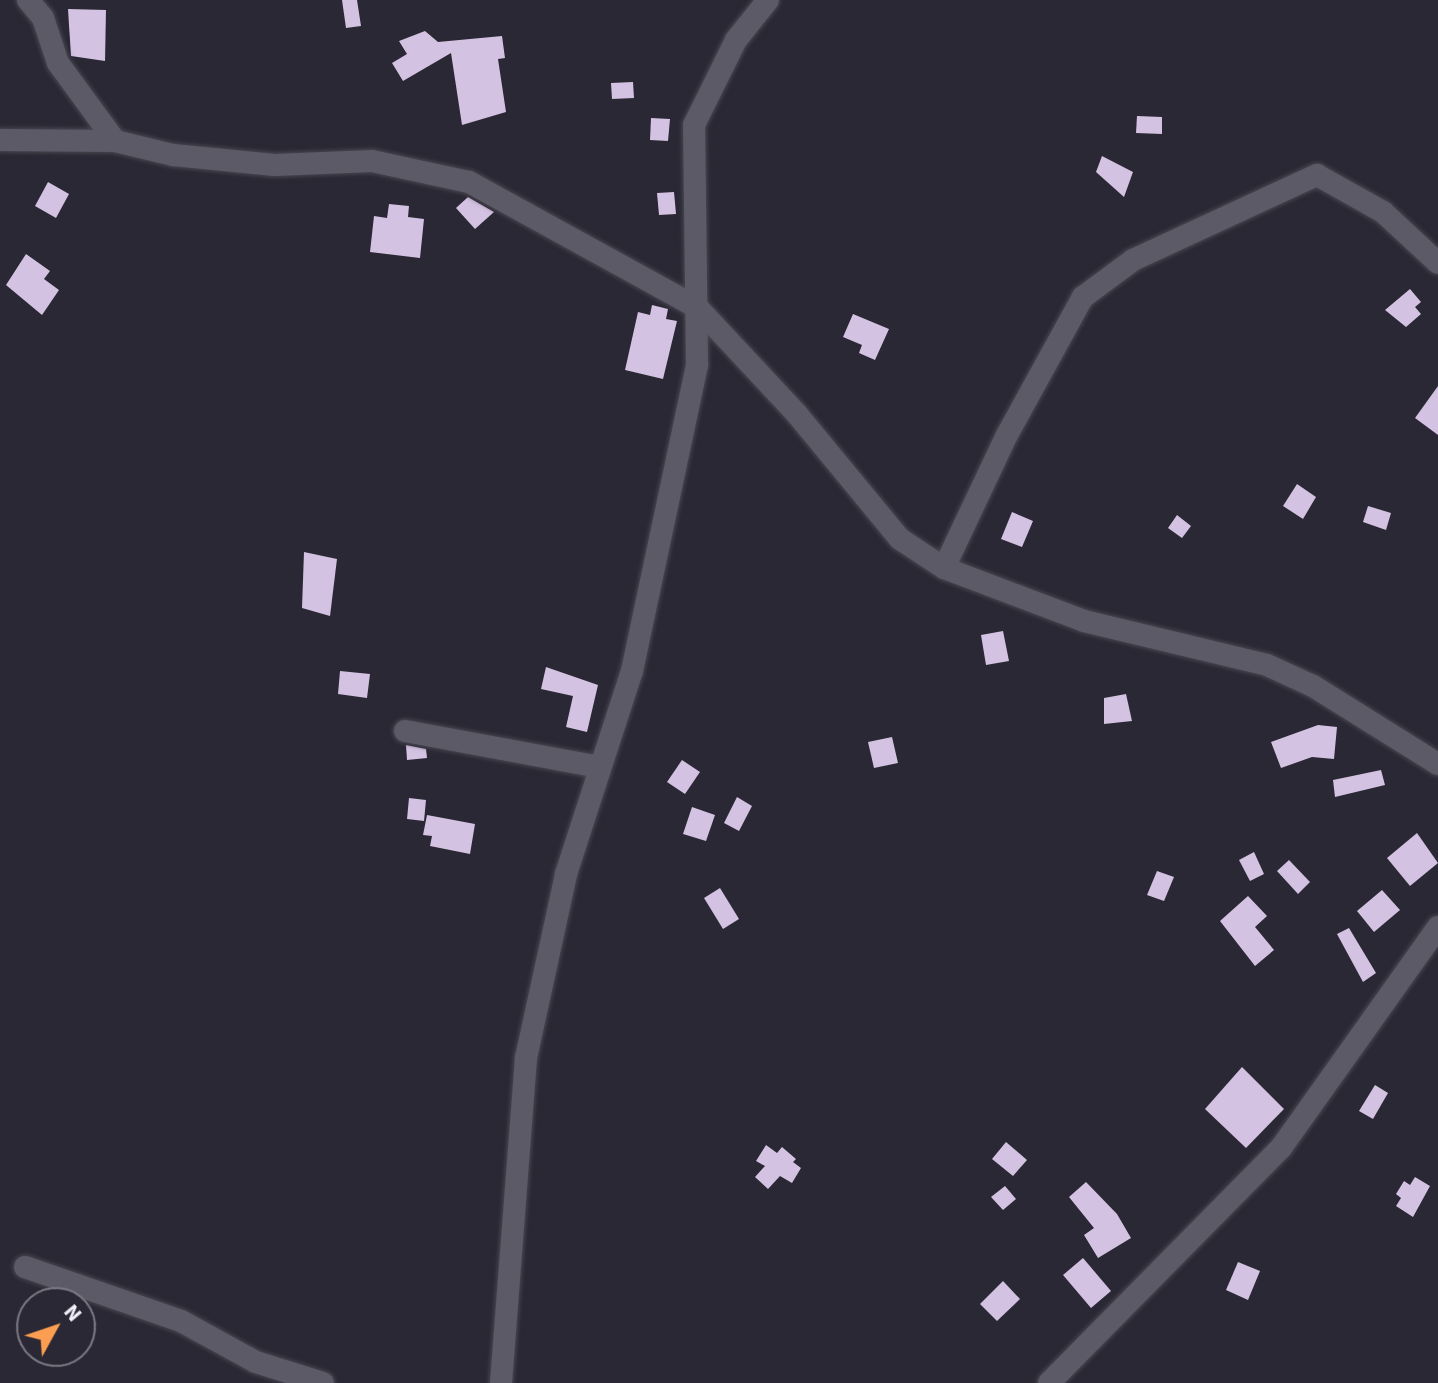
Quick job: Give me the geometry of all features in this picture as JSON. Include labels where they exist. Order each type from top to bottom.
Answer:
[{"type":"street","points":[[28,0],[43,18],[58,63],[115,141]]},
{"type":"street","points":[[501,1383],[526,1058],[566,874],[632,671],[697,365],[694,125],[736,40],[768,0]]},
{"type":"street","points":[[0,140],[115,141],[173,155],[275,165],[372,161],[469,182],[698,308],[796,413],[900,539],[944,568],[1084,621],[1267,665],[1313,686],[1438,764]]},
{"type":"street","points":[[944,568],[1007,435],[1083,297],[1133,260],[1317,175],[1383,212],[1438,263]]},
{"type":"street","points":[[405,731],[599,767]]},
{"type":"street","points":[[1049,1383],[1281,1148],[1438,927]]},
{"type":"street","points":[[25,1267],[181,1321],[256,1362],[323,1383]]},
{"type":"building","points":[[342,0],[357,0],[361,26],[346,28]]},
{"type":"building","points":[[68,9],[106,10],[105,61],[71,56]]},
{"type":"building","points":[[425,31],[438,42],[502,36],[505,58],[498,59],[506,112],[462,125],[451,53],[403,81],[392,63],[407,54],[399,41]]},
{"type":"building","points":[[633,82],[634,98],[612,99],[611,83]]},
{"type":"building","points":[[1137,116],[1162,117],[1162,134],[1136,133]]},
{"type":"building","points":[[651,118],[670,119],[668,141],[650,140]]},
{"type":"building","points":[[1102,156],[1133,172],[1124,197],[1096,172]]},
{"type":"building","points":[[48,182],[69,194],[56,218],[35,206]]},
{"type":"building","points":[[674,192],[676,214],[659,215],[657,193]]},
{"type":"building","points":[[468,197],[494,212],[475,229],[456,208]]},
{"type":"building","points":[[389,204],[409,206],[408,217],[424,219],[420,258],[370,252],[374,216],[387,218]]},
{"type":"building","points":[[26,254],[50,271],[44,279],[59,290],[42,315],[6,285]]},
{"type":"building","points":[[1410,289],[1421,302],[1415,307],[1421,314],[1406,327],[1385,310]]},
{"type":"building","points":[[652,305],[668,309],[666,319],[677,321],[663,379],[625,370],[638,312],[650,315]]},
{"type":"building","points":[[853,314],[889,329],[875,360],[859,353],[862,345],[843,337]]},
{"type":"building","points":[[1438,386],[1438,435],[1415,418]]},
{"type":"building","points":[[1297,484],[1316,497],[1303,519],[1283,506]]},
{"type":"building","points":[[1368,506],[1391,513],[1386,530],[1363,522]]},
{"type":"building","points":[[1012,512],[1033,521],[1022,547],[1001,539]]},
{"type":"building","points":[[1177,515],[1191,526],[1182,538],[1168,528]]},
{"type":"building","points":[[304,552],[337,559],[330,616],[302,608]]},
{"type":"building","points":[[1003,631],[1009,661],[986,665],[981,635]]},
{"type":"building","points":[[546,667],[598,685],[587,732],[566,727],[573,696],[541,689]]},
{"type":"building","points":[[340,671],[370,674],[367,698],[338,694]]},
{"type":"building","points":[[1126,694],[1132,721],[1104,724],[1104,698]]},
{"type":"building","points":[[1318,725],[1337,727],[1334,759],[1312,757],[1281,768],[1271,742]]},
{"type":"building","points":[[892,737],[898,763],[874,768],[868,742]]},
{"type":"building","points":[[406,745],[426,749],[427,758],[407,760]]},
{"type":"building","points":[[682,760],[700,772],[685,794],[667,782]]},
{"type":"building","points":[[1381,770],[1385,785],[1335,797],[1333,780]]},
{"type":"building","points":[[737,797],[752,806],[739,831],[724,823]]},
{"type":"building","points":[[409,798],[426,800],[424,821],[407,819]]},
{"type":"building","points":[[692,807],[715,815],[706,841],[683,834]]},
{"type":"building","points":[[427,815],[475,824],[470,854],[430,846],[432,836],[423,835]]},
{"type":"building","points":[[1417,833],[1438,863],[1410,886],[1387,858]]},
{"type":"building","points":[[1254,852],[1264,874],[1250,881],[1239,860]]},
{"type":"building","points":[[1289,860],[1310,882],[1298,894],[1277,871]]},
{"type":"building","points":[[1157,871],[1174,877],[1164,901],[1147,895]]},
{"type":"building","points":[[720,888],[739,919],[723,929],[704,898]]},
{"type":"building","points":[[1382,890],[1400,910],[1374,932],[1357,911]]},
{"type":"building","points":[[1248,896],[1267,916],[1255,927],[1274,950],[1255,966],[1220,921]]},
{"type":"building","points":[[1349,928],[1376,973],[1363,982],[1337,934]]},
{"type":"building","points":[[1242,1067],[1284,1109],[1246,1148],[1205,1109]]},
{"type":"building","points":[[1375,1085],[1388,1093],[1373,1119],[1359,1111]]},
{"type":"building","points":[[1006,1142],[1027,1160],[1013,1176],[992,1159]]},
{"type":"building","points":[[766,1145],[777,1153],[782,1147],[796,1159],[793,1162],[801,1168],[792,1183],[780,1176],[768,1189],[755,1177],[765,1166],[756,1161]]},
{"type":"building","points":[[1415,1177],[1430,1186],[1413,1217],[1396,1206],[1401,1198],[1396,1194],[1404,1181],[1410,1185]]},
{"type":"building","points":[[1086,1182],[1117,1214],[1131,1238],[1098,1258],[1084,1235],[1094,1228],[1069,1197]]},
{"type":"building","points":[[1005,1186],[1016,1199],[1003,1210],[991,1197]]},
{"type":"building","points":[[1083,1258],[1111,1291],[1091,1308],[1063,1275]]},
{"type":"building","points":[[1238,1262],[1260,1271],[1248,1300],[1226,1290]]},
{"type":"building","points":[[1003,1281],[1020,1299],[997,1321],[980,1304]]}]
